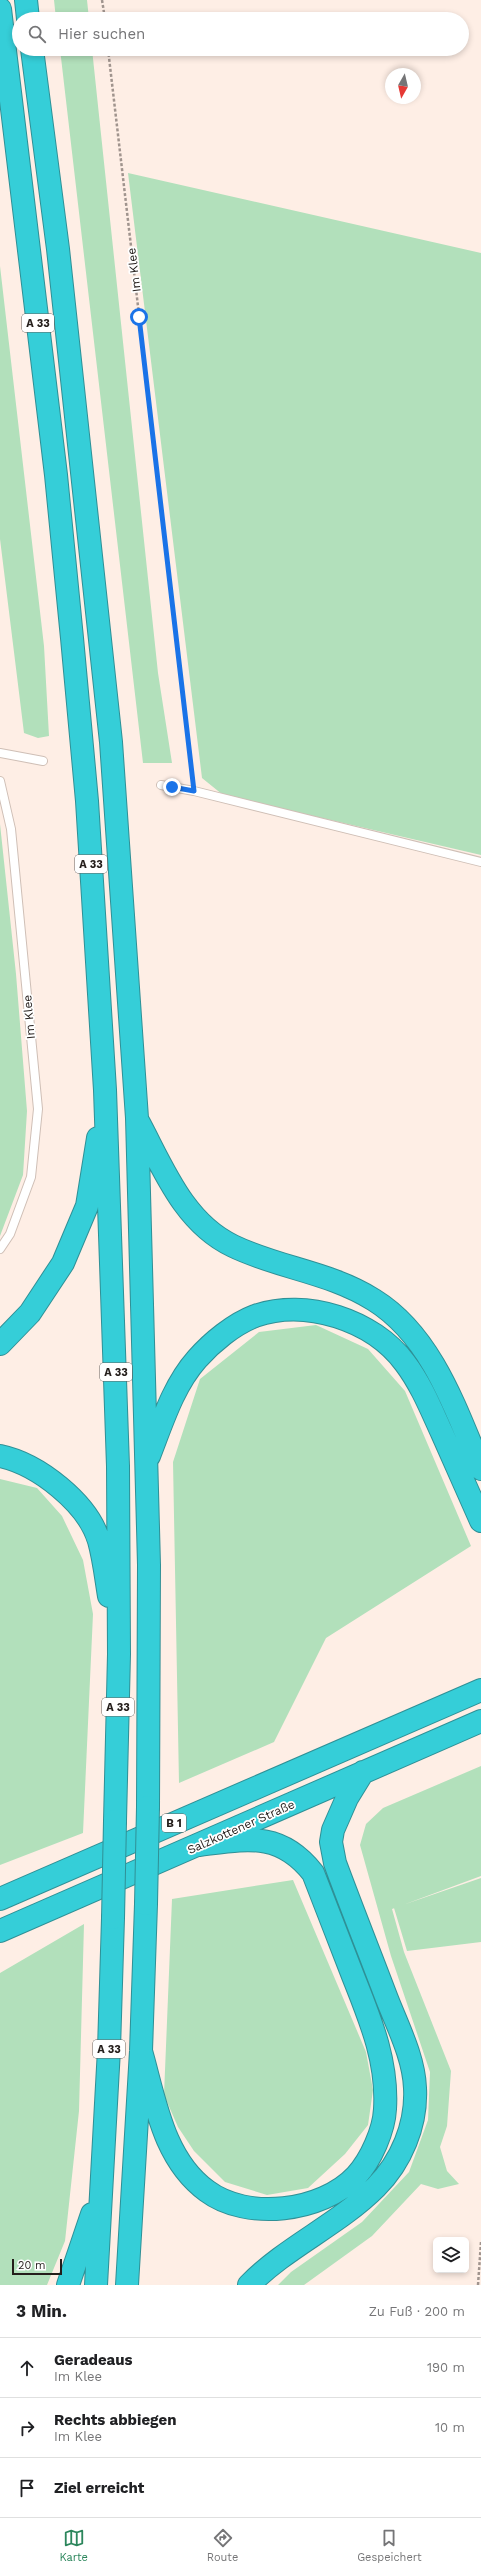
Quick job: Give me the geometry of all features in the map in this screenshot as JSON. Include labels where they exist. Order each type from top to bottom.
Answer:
[{"type":"highway","points":[[26,0],[27,12]]},
{"type":"highway","name":"A 33","points":[[0,9],[56,475],[87,801],[105,1090],[118,1466],[119,1654],[113,1918],[103,2179],[96,2285]]},
{"type":"highway","name":"A 33","points":[[33,56],[58,249],[111,742],[137,1118],[149,1565],[148,1807],[141,2051],[127,2285]]},
{"type":"highway","points":[[0,1344],[30,1313],[63,1263],[84,1213],[105,1090]]},
{"type":"highway","points":[[137,1118],[177,1196],[206,1228],[232,1246],[322,1274],[374,1300],[402,1324],[425,1353],[446,1388],[481,1469]]},
{"type":"highway","points":[[146,1465],[173,1395],[197,1359],[226,1332],[255,1316],[286,1310],[320,1312],[352,1322],[377,1336],[405,1362],[426,1398],[481,1521]]},
{"type":"highway","points":[[0,1456],[11,1458],[38,1472],[63,1490],[84,1512],[99,1540],[119,1654]]},
{"type":"highway","name":"B 1","points":[[0,1899],[477,1689]]},
{"type":"highway","name":"Salzkottener Straße","points":[[0,1931],[481,1721]]},
{"type":"highway","points":[[249,2285],[289,2253],[341,2217],[375,2188],[388,2174],[409,2133],[415,2088],[407,2050],[334,1864],[331,1842],[338,1816],[363,1772]]},
{"type":"highway","points":[[141,2051],[165,2136],[189,2173],[207,2191],[229,2202],[256,2209],[301,2206],[322,2200],[356,2176],[370,2156],[378,2137],[385,2111],[386,2073],[374,2029],[313,1873],[302,1860],[288,1849],[268,1841],[241,1840],[199,1845]]},
{"type":"highway","points":[[68,2285],[103,2179]]},
{"type":"lane","points":[[0,753],[43,761]]},
{"type":"lane","name":"Im Klee","points":[[0,781],[11,829],[38,1109],[31,1176],[10,1234],[0,1249]]},
{"type":"lane","points":[[161,785],[194,791],[481,862]]},
{"type":"path","points":[[102,0],[104,12]]},
{"type":"path","name":"Im Klee","points":[[109,56],[194,791]]},
{"type":"path","points":[[478,2285],[481,2242]]},
{"type":"green space","points":[[54,0],[87,0],[88,12],[55,12]]},
{"type":"green space","points":[[61,56],[93,56],[158,673],[172,763],[143,763]]},
{"type":"green space","points":[[128,173],[481,253],[481,855],[223,795],[202,778]]},
{"type":"green space","points":[[0,266],[44,646],[49,736],[38,738],[24,733],[0,539]]},
{"type":"green space","points":[[0,824],[16,974],[27,1111],[23,1175],[0,1236]]},
{"type":"green space","points":[[316,1325],[368,1349],[405,1391],[471,1546],[326,1638],[274,1742],[179,1783],[173,1462],[200,1379],[259,1332]]},
{"type":"green space","points":[[0,1479],[37,1488],[62,1516],[83,1560],[93,1614],[83,1833],[0,1865]]},
{"type":"green space","points":[[481,1766],[481,1876],[392,1909],[404,1952],[451,2071],[447,2126],[440,2147],[447,2171],[459,2184],[438,2189],[421,2184],[372,2236],[304,2285],[278,2285],[291,2272],[362,2222],[409,2172],[428,2120],[430,2072],[391,1956],[360,1845],[366,1824],[383,1808]]},
{"type":"green space","points":[[481,1878],[481,1942],[407,1951],[394,1908]]},
{"type":"green space","points":[[293,1880],[366,2052],[373,2090],[368,2125],[345,2154],[308,2188],[267,2195],[225,2182],[194,2151],[178,2127],[164,2095],[172,1899]]},
{"type":"green space","points":[[84,1924],[79,2111],[65,2241],[47,2285],[0,2285],[0,1973]]},
{"type":"route","points":[[139,317],[194,791],[172,787]]}]
